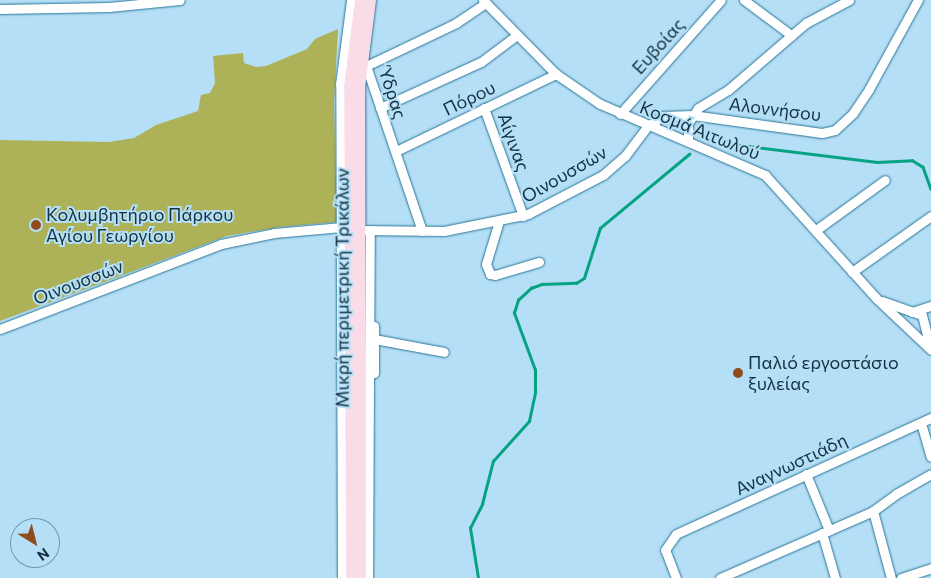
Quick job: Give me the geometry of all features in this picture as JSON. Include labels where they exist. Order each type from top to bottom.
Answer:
[{"type":"main road","name":"Μικρή περιμετρική Τρικάλων","points":[[351,578],[352,232],[349,87],[360,0]]},
{"type":"main road","name":"Μικρή περιμετρική Τρικάλων","points":[[360,578],[368,231],[359,67],[370,0]]},
{"type":"street","points":[[0,9],[180,0]]},
{"type":"street","points":[[342,578],[340,75],[351,0]]},
{"type":"street","name":"Ευβοίας","points":[[620,114],[721,0]]},
{"type":"street","points":[[744,0],[790,35]]},
{"type":"street","points":[[688,140],[692,115],[698,108],[728,90],[790,35],[849,0]]},
{"type":"street","name":"Αλοννήσου","points":[[648,126],[663,116],[692,115],[810,132],[835,130],[853,112],[869,89],[918,0]]},
{"type":"street","name":"Κοσμά Αιτωλού","points":[[484,1],[556,74],[600,104],[648,126],[688,140],[765,175],[877,300],[931,350]]},
{"type":"street","name":"Ύδρας","points":[[422,231],[366,66],[456,24],[484,1]]},
{"type":"street","points":[[380,108],[481,62],[517,36]]},
{"type":"street","name":"Πόρου","points":[[396,151],[556,74]]},
{"type":"street","name":"Αίγινας","points":[[484,108],[523,216]]},
{"type":"street","name":"Οινουσσών","points":[[368,231],[444,231],[523,216],[603,175],[625,156],[648,126]]},
{"type":"street","points":[[816,230],[885,180]]},
{"type":"street","points":[[852,272],[931,216]]},
{"type":"street","points":[[499,221],[486,264],[490,274],[539,262]]},
{"type":"street","name":"Οινουσσών","points":[[0,329],[116,287],[213,246],[262,234],[342,227]]},
{"type":"street","points":[[368,231],[374,373]]},
{"type":"street","points":[[368,231],[368,578]]},
{"type":"street","points":[[877,300],[922,315],[925,337],[931,350]]},
{"type":"street","points":[[931,306],[913,311],[905,316],[906,328],[918,331],[931,315]]},
{"type":"street","points":[[374,339],[444,352]]},
{"type":"street","name":"Αναγνωστιάδη","points":[[676,578],[667,556],[667,544],[676,534],[931,418]]},
{"type":"street","points":[[921,423],[931,457]]},
{"type":"street","points":[[806,474],[826,532],[835,578]]},
{"type":"street","points":[[720,578],[873,511],[931,474]]},
{"type":"street","points":[[873,511],[891,578]]},
{"type":"street","points":[[901,578],[931,568]]},
{"type":"green space","points":[[338,29],[334,103],[337,222],[280,227],[227,236],[0,321],[0,140],[109,142],[134,138],[156,125],[198,111],[201,95],[210,93],[215,83],[213,56],[243,53],[244,63],[256,67],[266,66],[307,49],[315,39]]},
{"type":"waterway","points":[[716,142],[877,162],[912,160],[923,167],[931,189]]},
{"type":"waterway","points":[[478,578],[470,528],[482,504],[493,461],[529,421],[535,392],[535,370],[514,313],[518,300],[531,288],[542,284],[576,283],[584,278],[600,228],[689,154]]},
{"type":"place","name":"Κολυμβητήριο Πάρκου Αγίου Γεωργίου","points":[[36,225]]},
{"type":"place","name":"Παλιό εργοστάσιο ξυλείας","points":[[738,373]]}]
